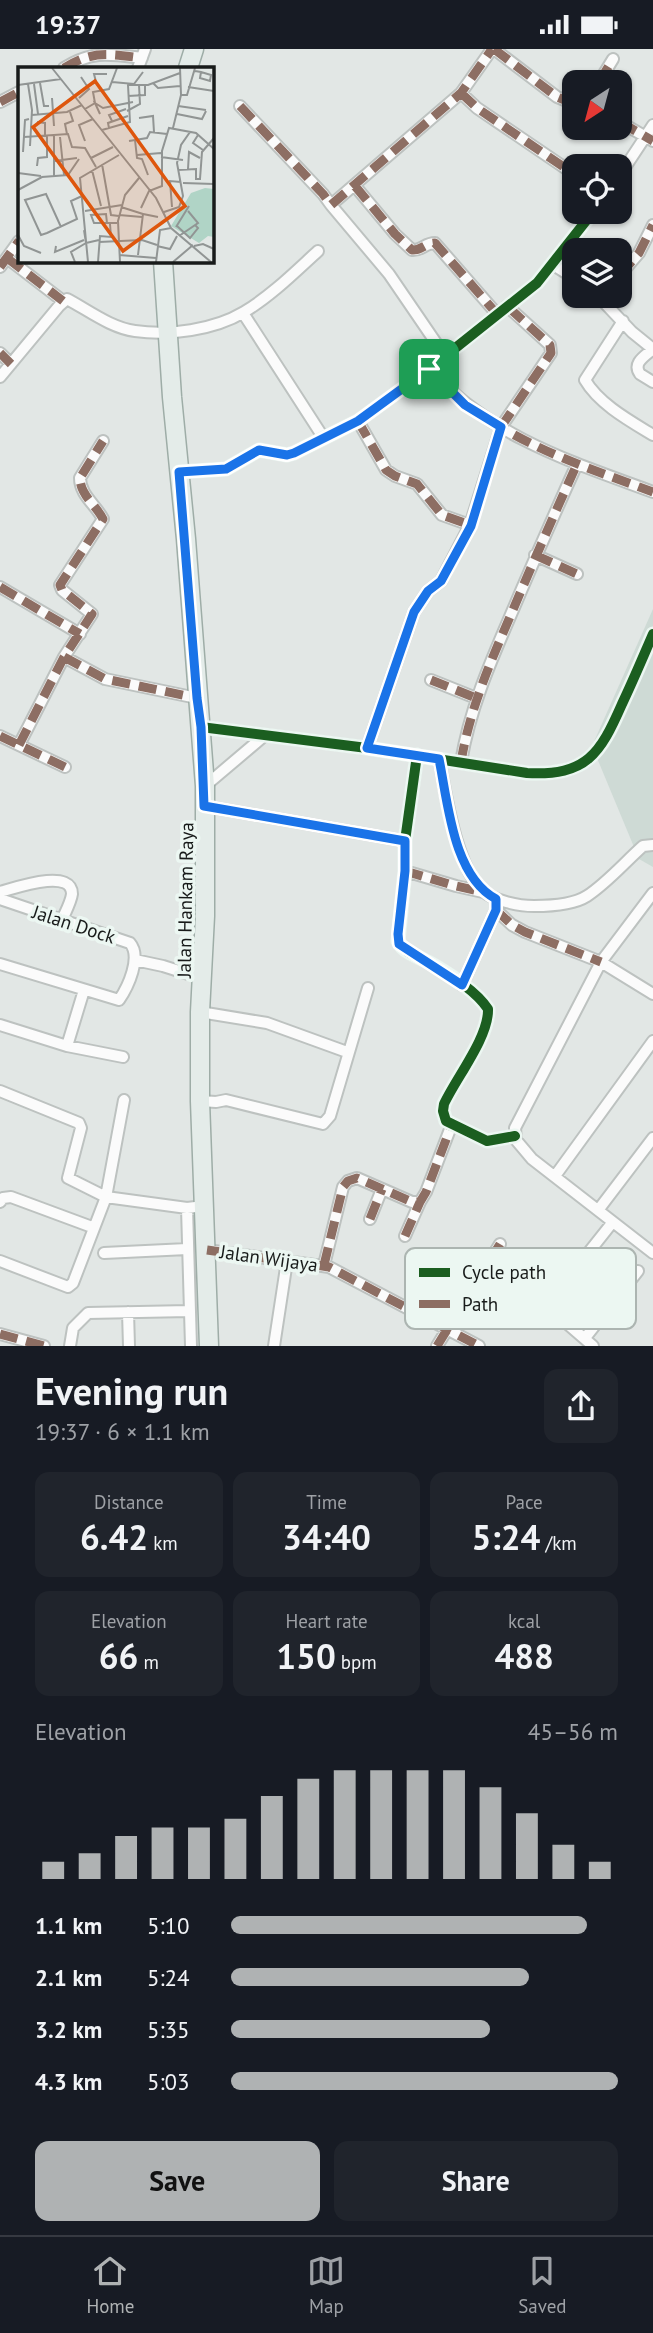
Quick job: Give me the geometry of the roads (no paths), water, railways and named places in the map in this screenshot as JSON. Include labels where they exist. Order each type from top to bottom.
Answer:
[{"type":"main road","points":[[188,67],[194,49]]},
{"type":"main road","name":"Jalan Hankam Raya","points":[[163,263],[205,786],[205,916],[195,1207],[207,1250],[209,1346]]},
{"type":"street","points":[[331,205],[461,93],[493,49],[562,99]]},
{"type":"street","points":[[66,67],[80,58],[96,55],[141,58]]},
{"type":"street","points":[[606,70],[613,59]]},
{"type":"street","points":[[0,102],[18,93]]},
{"type":"street","points":[[461,93],[477,108],[562,166]]},
{"type":"street","points":[[240,106],[323,194],[388,274],[444,356]]},
{"type":"street","points":[[632,161],[650,139],[653,125]]},
{"type":"street","points":[[632,129],[650,139]]},
{"type":"street","points":[[355,185],[395,234],[412,250],[435,243],[498,314]]},
{"type":"street","points":[[179,472],[226,469],[259,450],[287,455],[358,421],[429,369],[537,283],[584,224]]},
{"type":"street","points":[[632,261],[653,225]]},
{"type":"street","points":[[18,242],[4,263],[62,302]]},
{"type":"street","points":[[0,377],[67,299],[133,331],[170,332],[217,323],[243,313],[318,251]]},
{"type":"street","points":[[552,264],[562,270]]},
{"type":"street","points":[[367,748],[414,612],[428,591],[441,581],[471,526],[501,427],[549,357],[550,345],[507,306]]},
{"type":"street","points":[[612,308],[632,332],[653,349],[639,361],[637,367],[640,375],[653,381]]},
{"type":"street","points":[[243,313],[323,437]]},
{"type":"street","points":[[623,320],[585,380],[592,390],[623,417],[653,435]]},
{"type":"street","points":[[0,353],[11,364]]},
{"type":"street","points":[[429,369],[465,405],[549,454],[653,492]]},
{"type":"street","points":[[358,421],[386,470],[395,477],[417,484],[442,515],[471,526]]},
{"type":"street","points":[[19,745],[64,657],[92,614],[62,590],[60,585],[103,519],[82,489],[80,478],[103,441]]},
{"type":"street","points":[[461,762],[484,675],[535,555],[578,464]]},
{"type":"street","points":[[535,555],[577,574]]},
{"type":"street","points":[[0,587],[80,634]]},
{"type":"street","points":[[201,727],[544,774],[588,760],[607,739],[653,634]]},
{"type":"street","points":[[64,657],[105,680],[197,698]]},
{"type":"street","points":[[431,680],[476,698]]},
{"type":"street","points":[[0,736],[65,767]]},
{"type":"street","points":[[205,786],[264,736]]},
{"type":"street","points":[[417,755],[405,841],[399,944],[462,985],[486,1005],[488,1018],[469,1063],[444,1104],[446,1121],[486,1140],[515,1136]]},
{"type":"street","points":[[439,759],[454,830],[466,868],[512,925],[601,962],[653,994]]},
{"type":"street","points":[[204,806],[405,841]]},
{"type":"street","points":[[496,904],[529,906],[577,901],[589,895],[643,846],[653,845]]},
{"type":"street","points":[[405,871],[483,892]]},
{"type":"street","points":[[0,893],[51,880],[65,884],[71,888],[72,893],[62,920]]},
{"type":"street","points":[[653,893],[601,962],[535,1087],[515,1136],[517,1143],[532,1159],[653,1253]]},
{"type":"street","name":"Jalan Dock","points":[[0,899],[130,943],[140,961]]},
{"type":"street","points":[[462,985],[496,904]]},
{"type":"street","points":[[0,964],[119,1000],[140,961],[201,978]]},
{"type":"street","points":[[200,1101],[226,1100],[323,1124],[330,1116],[368,988]]},
{"type":"street","points":[[68,1046],[84,990]]},
{"type":"street","points":[[200,1012],[267,1023],[347,1052]]},
{"type":"street","points":[[0,1025],[68,1046],[123,1057]]},
{"type":"street","points":[[555,1176],[653,1041]]},
{"type":"street","points":[[0,1091],[79,1122],[81,1128],[68,1178],[71,1181],[106,1197],[195,1207],[187,1249],[191,1346]]},
{"type":"street","points":[[0,1261],[68,1287],[73,1283],[92,1227],[106,1197],[124,1100]]},
{"type":"street","points":[[405,1236],[426,1192],[452,1124]]},
{"type":"street","points":[[599,1209],[653,1138]]},
{"type":"street","points":[[324,1265],[345,1184],[352,1178],[412,1202],[419,1202]]},
{"type":"street","points":[[370,1219],[382,1189]]},
{"type":"street","points":[[0,1202],[3,1198],[11,1197],[92,1227]]},
{"type":"street","points":[[593,1248],[612,1223]]},
{"type":"street","points":[[498,1248],[500,1244]]},
{"type":"street","points":[[104,1253],[187,1249]]},
{"type":"street","name":"Jalan Wijaya","points":[[207,1250],[324,1265],[405,1306]]},
{"type":"street","points":[[274,1346],[287,1261]]},
{"type":"street","points":[[70,1346],[73,1328],[88,1313],[188,1311]]},
{"type":"street","points":[[128,1312],[128,1346]]},
{"type":"street","points":[[437,1346],[448,1329]]},
{"type":"street","name":"Jalan Wijaya","points":[[448,1329],[479,1346]]},
{"type":"street","points":[[573,1329],[589,1342]]},
{"type":"street","points":[[0,1333],[44,1346]]}]
